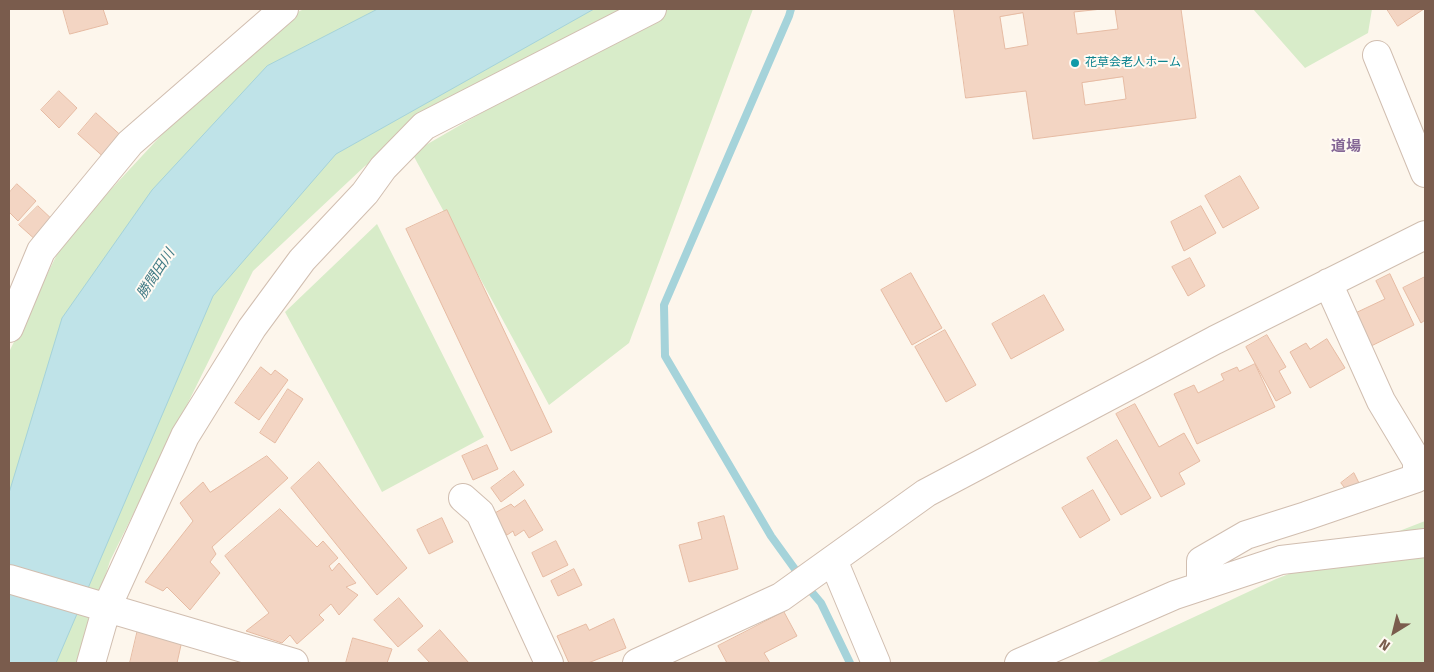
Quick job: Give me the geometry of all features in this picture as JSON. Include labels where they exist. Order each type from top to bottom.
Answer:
[{"type":"street","points":[[9,328],[41,251],[130,143],[284,9]]},
{"type":"street","points":[[91,663],[106,607],[185,436],[252,328],[302,260],[365,193],[383,168],[424,126],[652,9]]},
{"type":"street","points":[[1377,55],[1425,173]]},
{"type":"street","points":[[637,663],[781,597],[926,493],[1216,340],[1425,235]]},
{"type":"street","points":[[1201,586],[1201,561],[1246,535],[1421,479],[1417,461],[1382,400],[1328,283]]},
{"type":"street","points":[[463,498],[480,513],[549,663]]},
{"type":"street","points":[[1018,663],[1175,595],[1281,560],[1425,543]]},
{"type":"street","points":[[825,566],[876,663]]},
{"type":"street","points":[[9,579],[294,663]]},
{"type":"green space","points":[[304,9],[632,9],[516,66],[365,166],[253,271],[110,561],[78,663],[9,663],[9,352],[64,240],[258,31]]},
{"type":"green space","points":[[661,9],[753,9],[629,343],[549,405],[412,153]]},
{"type":"green space","points":[[1253,9],[1372,9],[1368,33],[1305,68]]},
{"type":"green space","points":[[377,224],[484,437],[382,492],[285,312]]},
{"type":"green space","points":[[1425,521],[1425,663],[1095,663],[1276,579]]},
{"type":"water","name":"勝間田川","points":[[378,9],[594,9],[336,154],[213,296],[56,663],[9,663],[9,493],[62,318],[152,190],[267,66]]},
{"type":"building","points":[[63,9],[103,9],[108,24],[70,34]]},
{"type":"building","name":"花草会老人ホーム","points":[[954,9],[1102,9],[1074,12],[1077,34],[1118,29],[1115,9],[1181,9],[1196,118],[1033,139],[1026,91],[966,98]],"holes":[[[1023,13],[1028,45],[1005,49],[1000,17]],[[1123,77],[1126,99],[1085,105],[1082,83]]]},
{"type":"building","points":[[1387,9],[1424,9],[1398,26]]},
{"type":"building","points":[[59,91],[77,108],[59,128],[41,110]]},
{"type":"building","points":[[96,113],[126,140],[108,161],[78,134]]},
{"type":"building","points":[[1240,176],[1259,208],[1223,228],[1205,196]]},
{"type":"building","points":[[17,184],[36,201],[18,221],[9,212],[9,193]]},
{"type":"building","points":[[38,206],[56,223],[38,242],[19,225]]},
{"type":"building","points":[[1201,206],[1216,233],[1184,251],[1171,222]]},
{"type":"building","points":[[447,210],[552,432],[511,451],[406,229]]},
{"type":"building","points":[[1190,258],[1205,286],[1188,296],[1172,267]]},
{"type":"building","points":[[911,273],[942,328],[912,345],[881,290]]},
{"type":"building","points":[[1390,274],[1414,325],[1365,349],[1349,316],[1385,299],[1376,281]]},
{"type":"building","points":[[1425,277],[1425,320],[1421,323],[1403,288]]},
{"type":"building","points":[[1044,295],[1064,330],[1011,359],[992,324]]},
{"type":"building","points":[[945,330],[976,385],[946,402],[915,347]]},
{"type":"building","points":[[1267,335],[1286,367],[1279,371],[1291,393],[1276,401],[1246,347]]},
{"type":"building","points":[[1327,339],[1345,368],[1310,388],[1290,352],[1306,343],[1310,349]]},
{"type":"building","points":[[1255,364],[1275,407],[1197,444],[1174,394],[1194,385],[1198,393],[1224,380],[1221,374],[1237,367],[1239,371]]},
{"type":"building","points":[[261,367],[271,375],[275,370],[288,380],[259,420],[235,403]]},
{"type":"building","points":[[288,389],[303,399],[275,443],[260,433]]},
{"type":"building","points":[[1135,404],[1159,447],[1184,433],[1200,461],[1179,473],[1185,484],[1161,497],[1116,414]]},
{"type":"building","points":[[1117,440],[1151,498],[1121,515],[1087,458]]},
{"type":"building","points":[[487,445],[498,469],[473,480],[462,456]]},
{"type":"building","points":[[267,456],[288,478],[212,547],[216,554],[210,562],[220,573],[190,610],[167,587],[163,591],[145,582],[193,521],[180,503],[203,482],[210,492]]},
{"type":"building","points":[[319,462],[407,568],[377,595],[291,488]]},
{"type":"building","points":[[514,471],[524,485],[501,502],[491,488]]},
{"type":"building","points":[[1354,473],[1361,487],[1350,495],[1341,483]]},
{"type":"building","points":[[1093,490],[1110,520],[1080,538],[1062,508]]},
{"type":"building","points":[[525,500],[543,530],[529,538],[524,530],[515,536],[513,531],[507,535],[493,514],[511,504],[514,507]]},
{"type":"building","points":[[280,509],[317,547],[323,541],[338,558],[329,566],[332,571],[339,563],[356,583],[346,587],[358,595],[339,615],[331,604],[319,615],[324,620],[297,644],[290,635],[282,643],[246,631],[269,613],[225,556]]},
{"type":"building","points":[[724,516],[738,569],[689,582],[679,545],[702,539],[698,523]]},
{"type":"building","points":[[442,518],[453,542],[429,554],[417,530]]},
{"type":"building","points":[[556,541],[568,565],[543,577],[532,553]]},
{"type":"building","points":[[574,569],[582,585],[558,596],[551,581]]},
{"type":"building","points":[[399,598],[423,626],[398,647],[374,620]]},
{"type":"building","points":[[784,612],[797,636],[764,653],[770,663],[727,663],[718,646]]},
{"type":"building","points":[[614,619],[626,648],[588,663],[569,663],[557,636],[586,624],[589,630]]},
{"type":"building","points":[[139,625],[183,636],[177,663],[130,663]]},
{"type":"building","points":[[440,630],[469,663],[430,663],[418,650]]},
{"type":"building","points":[[353,638],[392,649],[387,663],[346,663]]},
{"type":"waterway","points":[[791,9],[664,305],[665,356],[771,536],[821,603],[850,663]]},
{"type":"place","name":"花草会老人ホーム","points":[[1075,63]]},
{"type":"district","name":"道場","points":[[1346,147]]}]
